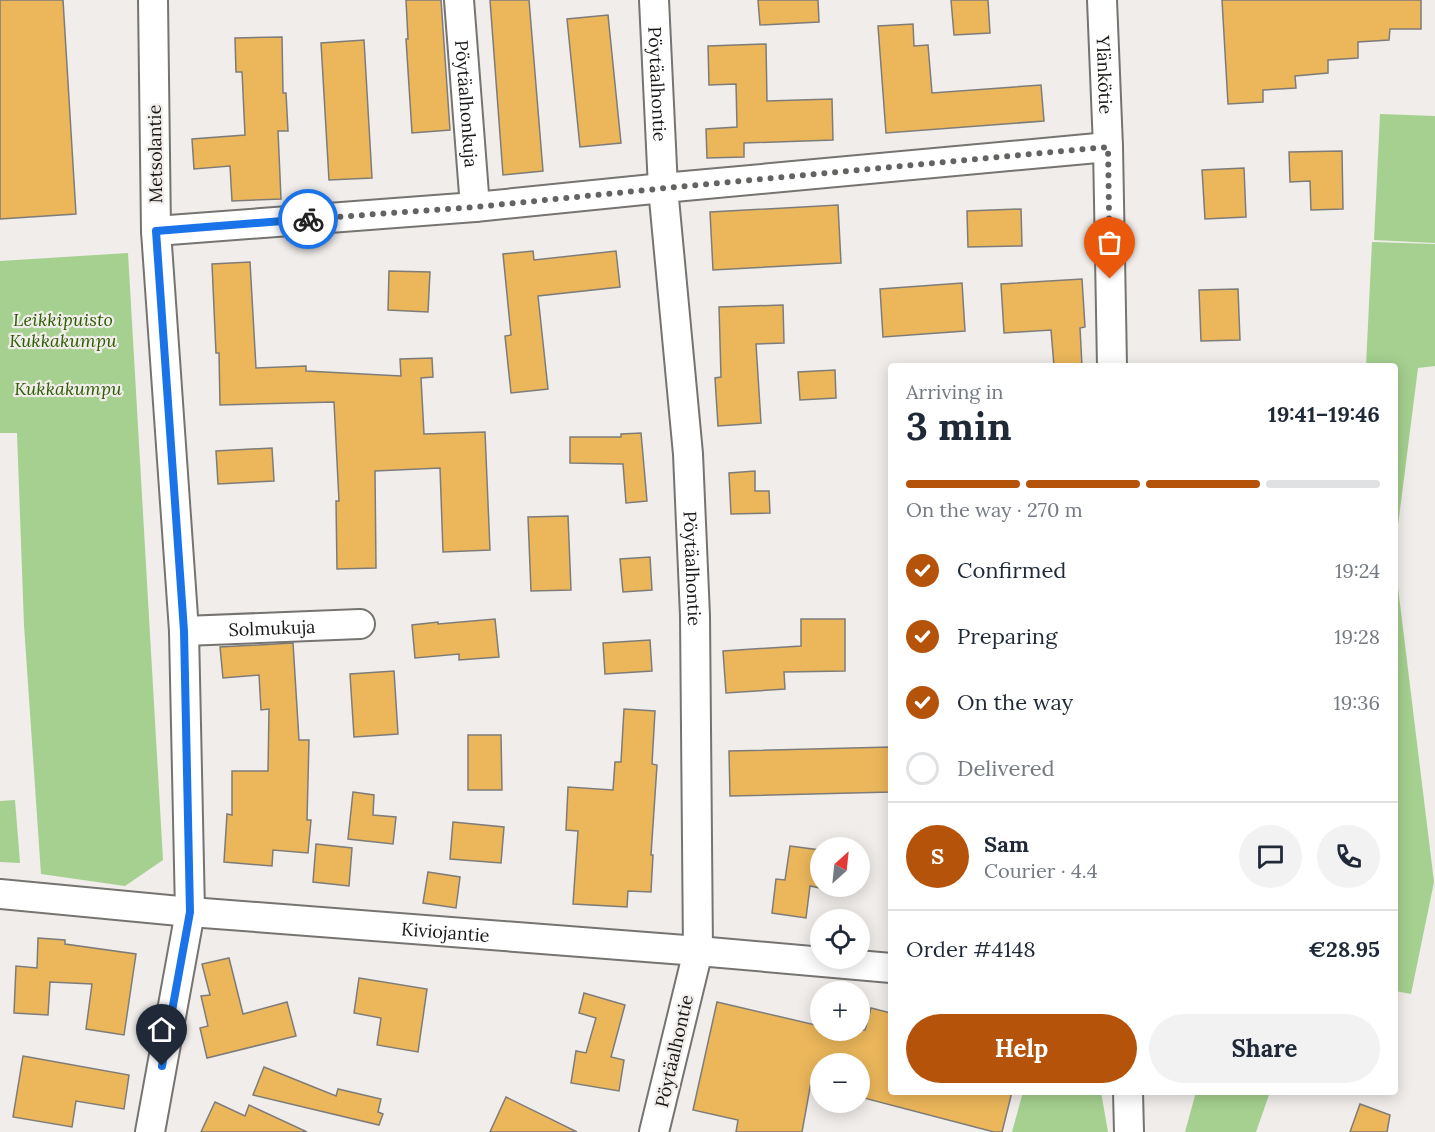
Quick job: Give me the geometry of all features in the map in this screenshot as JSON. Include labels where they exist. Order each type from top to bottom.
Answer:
[{"type":"street","name":"Metsolantie","points":[[150,1132],[190,912],[184,631],[156,231],[153,0]]},
{"type":"street","name":"Pöytäalhonkuja","points":[[459,0],[475,207]]},
{"type":"street","name":"Pöytäalhontie","points":[[654,0],[663,188],[688,454],[695,616],[698,951],[654,1132]]},
{"type":"street","name":"Ylänkötie","points":[[1102,0],[1108,147],[1112,363]]},
{"type":"street","points":[[156,231],[475,207],[1108,147]]},
{"type":"street","name":"Solmukuja","points":[[184,631],[360,624]]},
{"type":"street","name":"Kiviojantie","points":[[0,894],[190,912],[888,968]]},
{"type":"street","points":[[1128,1095],[1129,1132]]},
{"type":"green space","points":[[1380,114],[1435,116],[1435,243],[1374,240]]},
{"type":"green space","points":[[1372,242],[1435,244],[1435,366],[1418,368],[1398,525],[1398,363],[1366,363]]},
{"type":"green space","name":"Kukkakumpu","points":[[128,253],[163,860],[125,886],[41,874],[24,625],[17,433],[0,433],[0,261]]},
{"type":"green space","points":[[1398,588],[1434,882],[1411,994],[1398,992]]},
{"type":"green space","points":[[15,800],[20,863],[0,862],[0,801]]},
{"type":"green space","points":[[1022,1095],[1102,1095],[1108,1132],[1012,1132]]},
{"type":"green space","points":[[1195,1095],[1269,1095],[1256,1132],[1185,1132]]},
{"type":"building","points":[[0,0],[63,0],[76,214],[0,219]]},
{"type":"building","points":[[406,0],[441,0],[450,130],[412,133]]},
{"type":"building","points":[[490,0],[529,0],[543,171],[503,175]]},
{"type":"building","points":[[758,0],[818,0],[819,22],[760,25]]},
{"type":"building","points":[[951,0],[988,0],[990,33],[954,35]]},
{"type":"building","points":[[1222,0],[1421,0],[1421,29],[1390,29],[1389,40],[1358,42],[1358,58],[1328,60],[1328,73],[1295,76],[1296,88],[1263,90],[1263,102],[1228,104]]},
{"type":"building","points":[[608,15],[621,143],[580,147],[567,19]]},
{"type":"building","points":[[913,24],[914,46],[928,45],[932,93],[1041,85],[1044,121],[886,133],[878,26]]},
{"type":"building","points":[[282,37],[283,93],[286,93],[288,131],[278,131],[281,199],[232,201],[230,166],[194,169],[192,139],[245,135],[242,72],[236,72],[235,38]]},
{"type":"building","points":[[364,40],[372,178],[329,180],[321,43]]},
{"type":"building","points":[[766,44],[767,101],[832,99],[833,140],[744,143],[744,157],[707,158],[706,129],[737,127],[736,84],[709,85],[708,46]]},
{"type":"building","points":[[1342,151],[1343,209],[1311,210],[1310,181],[1290,182],[1289,152]]},
{"type":"building","points":[[1244,168],[1246,217],[1205,219],[1202,170]]},
{"type":"building","points":[[838,205],[841,263],[713,270],[710,212]]},
{"type":"building","points":[[1021,209],[1022,246],[968,247],[967,211]]},
{"type":"building","points":[[533,251],[534,260],[616,251],[620,287],[538,296],[548,389],[511,393],[505,336],[511,335],[503,254]]},
{"type":"building","points":[[250,262],[256,368],[306,366],[306,371],[401,376],[400,359],[432,358],[433,377],[421,378],[424,434],[485,432],[490,550],[443,552],[440,468],[375,471],[376,568],[337,569],[336,501],[339,501],[334,402],[220,405],[219,353],[216,353],[212,264]]},
{"type":"building","points":[[389,271],[430,272],[428,312],[388,310]]},
{"type":"building","points":[[1082,279],[1085,327],[1080,328],[1082,363],[1054,363],[1051,330],[1004,333],[1001,284]]},
{"type":"building","points":[[962,283],[965,331],[883,337],[880,289]]},
{"type":"building","points":[[1238,289],[1240,340],[1201,341],[1199,290]]},
{"type":"building","points":[[783,305],[784,343],[756,344],[761,423],[718,426],[715,378],[721,377],[719,307]]},
{"type":"building","points":[[835,370],[836,398],[800,400],[798,372]]},
{"type":"building","points":[[641,433],[647,501],[626,503],[623,464],[570,463],[570,437],[621,437],[621,434]]},
{"type":"building","points":[[272,448],[274,481],[218,484],[216,451]]},
{"type":"building","points":[[755,471],[755,491],[769,491],[770,513],[731,514],[729,473]]},
{"type":"building","points":[[568,516],[571,590],[531,591],[528,517]]},
{"type":"building","points":[[650,557],[652,590],[623,592],[620,559]]},
{"type":"building","points":[[495,619],[499,657],[459,660],[459,654],[415,658],[412,625]]},
{"type":"building","points":[[801,619],[845,619],[845,671],[784,672],[785,689],[726,693],[723,651],[801,646]]},
{"type":"building","points":[[650,640],[652,671],[605,674],[603,643]]},
{"type":"building","points":[[293,643],[299,740],[309,740],[307,820],[311,820],[308,853],[273,850],[272,866],[224,862],[227,814],[232,815],[232,771],[268,771],[269,709],[261,710],[259,675],[223,678],[220,647]]},
{"type":"building","points":[[394,671],[398,734],[354,737],[350,674]]},
{"type":"building","points":[[624,709],[655,711],[652,764],[657,765],[651,892],[628,891],[627,907],[573,904],[578,831],[566,830],[568,787],[613,790],[615,762],[621,762]]},
{"type":"building","points":[[468,735],[501,735],[502,790],[468,790]]},
{"type":"building","points":[[888,747],[888,792],[730,796],[729,751]]},
{"type":"building","points":[[353,792],[374,795],[373,815],[396,817],[393,844],[348,839]]},
{"type":"building","points":[[453,822],[504,827],[501,863],[450,859]]},
{"type":"building","points":[[316,844],[352,848],[349,886],[313,882]]},
{"type":"building","points":[[790,846],[810,849],[810,886],[806,918],[772,913],[776,879],[785,880]]},
{"type":"building","points":[[428,872],[460,877],[456,908],[423,903]]},
{"type":"building","points":[[38,938],[65,940],[65,944],[136,954],[124,1035],[86,1029],[92,984],[50,982],[48,1015],[14,1013],[16,966],[37,968]]},
{"type":"building","points":[[229,958],[243,1014],[287,1002],[296,1036],[207,1058],[200,1028],[208,1026],[201,996],[210,995],[202,964]]},
{"type":"building","points":[[359,978],[427,989],[418,1052],[377,1045],[381,1018],[354,1013]]},
{"type":"building","points":[[584,993],[625,1005],[611,1057],[624,1060],[619,1091],[571,1083],[576,1051],[586,1053],[596,1018],[579,1013]]},
{"type":"building","points":[[717,1002],[810,1024],[810,1041],[870,1041],[871,1008],[888,1012],[888,1095],[1011,1095],[1002,1132],[994,1132],[870,1100],[870,1053],[810,1053],[810,1088],[802,1132],[736,1132],[738,1120],[693,1110]]},
{"type":"building","points":[[23,1056],[129,1075],[124,1109],[76,1101],[72,1127],[13,1117]]},
{"type":"building","points":[[264,1067],[336,1096],[338,1089],[381,1099],[378,1112],[383,1114],[379,1125],[253,1095]]},
{"type":"building","points":[[506,1097],[577,1132],[490,1132]]},
{"type":"building","points":[[215,1102],[245,1116],[249,1105],[307,1132],[201,1132]]},
{"type":"building","points":[[1360,1104],[1390,1115],[1387,1132],[1350,1132]]},
{"type":"way so far","points":[[308,219],[475,207],[1108,147],[1110,279]]},
{"type":"route","points":[[162,1066],[190,912],[184,631],[156,231],[308,219]]},
{"type":"park label","name":"Leikkipuisto Kukkakumpu","points":[[63,329]]}]
